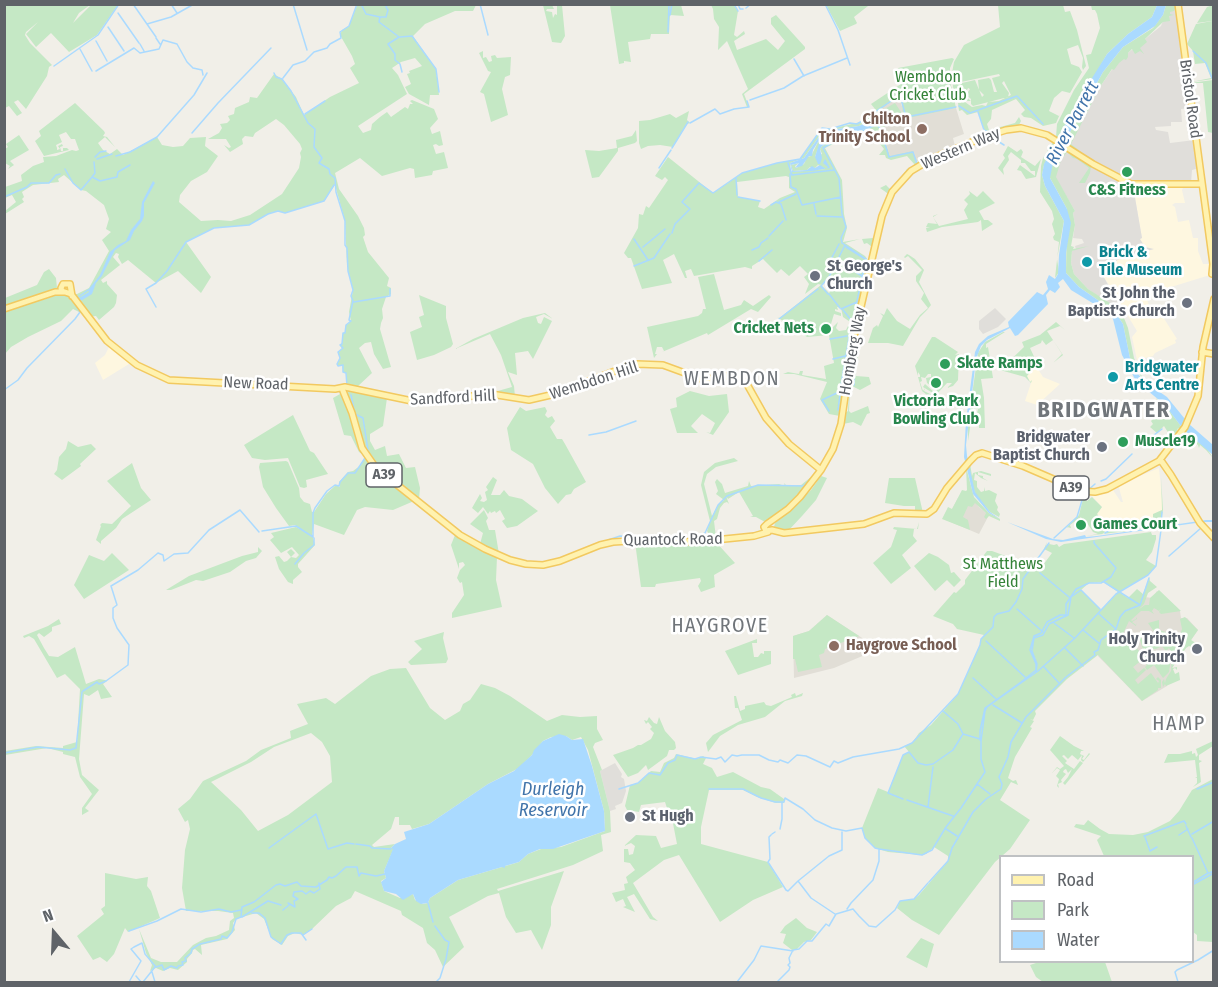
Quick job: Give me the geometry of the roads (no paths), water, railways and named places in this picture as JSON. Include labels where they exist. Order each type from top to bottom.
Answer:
[{"type":"main road","name":"Bristol Road","points":[[1178,4],[1213,275]]},
{"type":"main road","name":"Western Way","points":[[906,175],[931,159],[1005,130],[1032,130],[1052,138],[1125,182],[1134,185],[1202,184]]},
{"type":"main road","name":"Homberg Way","points":[[769,529],[800,497],[832,452],[841,426],[853,341],[882,216],[892,192],[906,175]]},
{"type":"main road","name":"New Road","points":[[4,309],[55,292],[67,291],[100,334],[133,362],[162,378],[179,381],[341,390]]},
{"type":"main road","points":[[1214,299],[1203,352],[1199,392],[1190,421],[1160,463],[1175,482],[1199,523],[1214,538]]},
{"type":"main road","points":[[1203,352],[1214,306]]},
{"type":"main road","points":[[1203,352],[1214,354]]},
{"type":"main road","name":"Wembdon Hill","points":[[523,400],[549,396],[633,364],[663,365],[704,380],[733,376],[747,385],[766,418],[789,444],[821,470]]},
{"type":"main road","name":"Sandford Hill","points":[[341,390],[411,402],[488,394],[523,400]]},
{"type":"main road","name":"Quantock Road","points":[[341,390],[352,413],[364,452],[376,468],[460,534],[485,549],[526,564],[543,565],[560,561],[600,545],[618,541],[695,543],[769,529],[788,533],[859,525],[897,513],[921,515],[929,513],[976,455],[986,454],[1012,462],[1081,491],[1095,492],[1107,489],[1160,463]]},
{"type":"water","name":"River Parrett","points":[[1157,5],[1166,5],[1163,15],[1155,26],[1123,47],[1103,72],[1053,163],[1050,178],[1067,209],[1071,223],[1066,253],[1066,273],[1079,287],[1115,312],[1123,324],[1131,363],[1138,374],[1167,397],[1189,424],[1213,445],[1213,455],[1183,429],[1165,405],[1136,381],[1122,355],[1113,319],[1104,310],[1071,290],[1063,279],[1058,283],[1060,287],[1055,293],[1050,290],[1046,295],[1048,304],[1018,335],[1015,336],[1010,328],[987,340],[981,346],[976,359],[966,445],[967,456],[975,492],[990,512],[1000,519],[989,513],[973,494],[964,457],[966,420],[975,352],[979,344],[988,336],[1009,327],[1008,322],[1037,292],[1043,295],[1048,289],[1046,282],[1049,275],[1055,279],[1058,274],[1064,221],[1045,186],[1042,175],[1044,164],[1079,99],[1107,54],[1128,34],[1152,17]]},
{"type":"water","points":[[871,120],[873,126],[860,131],[845,134],[822,146],[820,164],[815,157],[819,144],[845,132],[852,132],[850,128],[834,136],[827,133],[824,140],[818,142],[812,156],[809,156],[802,166],[795,168],[799,163],[791,165],[793,171],[807,170],[812,166],[815,168],[820,165],[826,169],[792,172],[790,163],[804,158],[823,131],[859,126]]},
{"type":"water","points":[[825,159],[830,168],[826,169],[828,167],[823,163]]},
{"type":"water","points":[[153,181],[155,183],[144,203],[142,221],[130,240],[115,250],[92,294],[79,302],[77,300],[89,292],[88,290],[100,275],[110,252],[126,241],[140,219],[142,202]]},
{"type":"water","points":[[1214,520],[1213,522],[1061,542],[1046,539],[1007,522],[1053,539],[1063,540],[1085,535],[1086,537],[1097,536]]},
{"type":"water","name":"Durleigh Reservoir","points":[[559,734],[572,740],[583,739],[604,811],[605,831],[553,849],[540,849],[505,868],[458,880],[430,898],[428,903],[421,904],[416,901],[413,894],[403,900],[396,894],[384,891],[381,882],[386,878],[384,871],[393,849],[391,848],[406,839],[404,832],[429,824],[488,784],[514,771],[532,755],[543,741]]},
{"type":"waterway","points":[[54,66],[98,35],[119,4]]},
{"type":"waterway","points":[[133,4],[156,37]]},
{"type":"waterway","points":[[171,4],[177,13]]},
{"type":"waterway","points":[[147,24],[171,17],[194,4]]},
{"type":"waterway","points":[[293,4],[307,50]]},
{"type":"waterway","points":[[283,78],[293,65],[305,61],[314,52],[327,48],[341,38],[340,32],[349,26],[357,4]]},
{"type":"waterway","points":[[361,4],[366,14],[380,17],[386,17],[388,4]]},
{"type":"waterway","points":[[480,4],[488,35]]},
{"type":"waterway","points":[[668,32],[669,4]]},
{"type":"waterway","points":[[670,15],[672,4]]},
{"type":"waterway","points":[[734,4],[738,11]]},
{"type":"waterway","points":[[738,4],[740,9],[743,9]]},
{"type":"waterway","points":[[746,8],[751,4]]},
{"type":"waterway","points":[[826,6],[838,30],[850,65]]},
{"type":"waterway","points":[[118,13],[139,43]]},
{"type":"waterway","points":[[380,17],[379,22],[399,37],[388,44],[402,72]]},
{"type":"waterway","points":[[108,27],[124,51]]},
{"type":"waterway","points":[[400,37],[412,36],[436,69],[439,92]]},
{"type":"waterway","points":[[156,38],[160,44]]},
{"type":"waterway","points":[[96,71],[134,48],[140,53],[159,49],[163,40],[177,44],[187,62],[193,68],[202,70],[203,75]]},
{"type":"waterway","points":[[96,41],[107,61]]},
{"type":"waterway","points":[[140,44],[144,51]]},
{"type":"waterway","points":[[192,133],[271,48]]},
{"type":"waterway","points":[[80,49],[92,71]]},
{"type":"waterway","points":[[1193,51],[1206,63],[1212,78]]},
{"type":"waterway","points":[[750,100],[784,88],[803,76],[847,58]]},
{"type":"waterway","points":[[794,59],[804,76]]},
{"type":"waterway","points":[[116,156],[130,152],[157,137],[194,95],[207,73]]},
{"type":"waterway","points":[[274,73],[291,91],[308,123],[315,129],[314,147],[322,158],[319,163],[329,169],[330,174],[335,178],[336,192],[345,221],[348,271],[353,290],[349,320],[351,321],[346,325],[345,333],[343,333],[340,345],[343,348],[338,352],[340,358],[337,364],[338,366],[343,365],[347,386]]},
{"type":"waterway","points":[[927,158],[917,164],[913,152],[889,157],[881,131],[872,114],[900,95],[906,117],[956,107]]},
{"type":"waterway","points":[[959,106],[970,113],[1017,96],[1043,124]]},
{"type":"waterway","points":[[305,114],[325,101]]},
{"type":"waterway","points":[[690,123],[715,109],[720,114],[749,107],[747,101]]},
{"type":"waterway","points":[[978,112],[984,130],[988,132]]},
{"type":"waterway","points":[[672,233],[675,224],[690,209],[682,202],[699,183],[713,193],[742,173],[800,159],[822,128],[830,129],[850,123],[857,124],[867,118]]},
{"type":"waterway","points":[[672,148],[688,122]]},
{"type":"waterway","points":[[822,285],[829,277],[845,245],[841,238],[846,227],[842,214],[839,178],[823,148],[845,135],[861,132],[877,124]]},
{"type":"waterway","points":[[996,140],[1004,145]]},
{"type":"waterway","points":[[659,168],[671,150]]},
{"type":"waterway","points":[[95,157],[100,152],[106,151]]},
{"type":"waterway","points":[[97,159],[112,154]]},
{"type":"waterway","points":[[92,177],[95,173],[94,162]]},
{"type":"waterway","points":[[788,163],[792,175],[834,170]]},
{"type":"waterway","points":[[65,169],[73,183],[81,190],[92,177],[100,181],[117,177],[118,172],[130,165]]},
{"type":"waterway","points":[[4,197],[31,183],[49,183],[60,174]]},
{"type":"waterway","points":[[790,174],[791,187],[796,189],[802,205],[841,197]]},
{"type":"waterway","points":[[736,178],[737,195]]},
{"type":"waterway","points":[[156,307],[146,289],[156,283],[167,271],[186,242],[214,228],[249,225],[268,214],[278,211],[285,213],[324,201],[334,185]]},
{"type":"waterway","points":[[779,202],[796,194]]},
{"type":"waterway","points":[[738,197],[760,201]]},
{"type":"waterway","points":[[771,205],[776,202],[781,204],[786,220]]},
{"type":"waterway","points":[[814,204],[816,214]]},
{"type":"waterway","points":[[817,216],[842,217]]},
{"type":"waterway","points":[[769,236],[783,221]]},
{"type":"waterway","points":[[643,247],[665,229]]},
{"type":"waterway","points":[[634,266],[654,258],[670,234]]},
{"type":"waterway","points":[[752,250],[768,238]]},
{"type":"waterway","points":[[634,239],[648,260]]},
{"type":"waterway","points":[[830,261],[839,244]]},
{"type":"waterway","points":[[845,245],[866,259],[852,324]]},
{"type":"waterway","points":[[846,247],[865,259]]},
{"type":"waterway","points":[[759,261],[772,250]]},
{"type":"waterway","points":[[838,261],[862,276]]},
{"type":"waterway","points":[[821,286],[828,294]]},
{"type":"waterway","points":[[354,302],[390,296],[390,289]]},
{"type":"waterway","points":[[779,319],[818,289]]},
{"type":"waterway","points":[[77,298],[88,290]]},
{"type":"waterway","points":[[829,294],[840,308]]},
{"type":"waterway","points":[[841,309],[857,302]]},
{"type":"waterway","points":[[4,390],[18,380],[75,319],[80,312],[76,306]]},
{"type":"waterway","points":[[843,310],[852,321]]},
{"type":"waterway","points":[[841,385],[851,326]]},
{"type":"waterway","points":[[830,339],[847,336]]},
{"type":"waterway","points":[[833,359],[845,356]]},
{"type":"waterway","points":[[854,376],[854,385]]},
{"type":"waterway","points":[[838,410],[841,386]]},
{"type":"waterway","points":[[829,411],[822,400],[841,391]]},
{"type":"waterway","points":[[351,395],[355,414],[363,418],[367,453]]},
{"type":"waterway","points":[[589,435],[606,432],[636,421]]},
{"type":"waterway","points":[[1154,435],[1162,429]]},
{"type":"waterway","points":[[1143,443],[1151,437]]},
{"type":"waterway","points":[[1101,481],[1132,454]]},
{"type":"waterway","points":[[262,531],[296,526],[313,537],[315,508],[327,491],[335,485],[339,486],[348,473],[355,473],[365,458]]},
{"type":"waterway","points":[[691,540],[705,533],[718,505],[727,496],[758,485],[803,486],[812,478]]},
{"type":"waterway","points":[[1088,490],[1095,484]]},
{"type":"waterway","points":[[1054,538],[1077,517],[1083,497]]},
{"type":"waterway","points":[[83,691],[97,682],[99,684],[106,681],[128,665],[129,645],[113,618],[113,608],[117,605],[111,586],[138,570],[158,553],[163,555],[164,561],[174,554],[188,553],[209,530],[240,510],[259,532]]},
{"type":"waterway","points":[[1161,525],[1162,512]]},
{"type":"waterway","points":[[1169,556],[1201,528]]},
{"type":"waterway","points":[[1105,533],[1112,529]]},
{"type":"waterway","points":[[847,909],[873,880],[879,861],[879,849],[922,855],[932,850],[985,772],[981,759],[981,741],[987,707],[1038,671],[1075,638],[1116,594],[1148,575],[1156,566],[1161,530]]},
{"type":"waterway","points":[[608,540],[620,536],[666,538]]},
{"type":"waterway","points":[[295,564],[314,545],[314,538]]},
{"type":"waterway","points":[[980,740],[985,708],[1036,670],[1030,650],[1034,636],[1041,633],[1047,622],[1060,615],[1066,615],[1066,604],[1076,589],[1089,583],[1101,583],[1111,577],[1116,568],[1094,541]]},
{"type":"waterway","points":[[619,789],[638,783],[649,773],[660,775],[677,755],[695,759],[721,757],[725,762],[732,755],[759,755],[769,760],[788,763],[797,755],[806,756],[830,767],[834,761],[838,763],[853,757],[899,749],[912,743],[958,694],[981,639],[993,627],[994,617],[1009,611],[1016,602],[1022,589],[1023,579],[1049,543]]},
{"type":"waterway","points":[[1040,573],[1069,597]]},
{"type":"waterway","points":[[929,882],[948,861],[952,848],[973,812],[1001,789],[1002,784],[999,777],[1008,757],[1011,742],[1026,717],[1066,677],[1095,655],[1094,652],[1098,650],[1101,640],[1116,629],[1125,611],[1140,605],[1149,578]]},
{"type":"waterway","points":[[1104,582],[1140,605]]},
{"type":"waterway","points":[[1036,672],[1037,664],[1032,651],[1034,638],[1043,635],[1049,624],[1068,615],[1071,597],[1081,590],[1100,609]]},
{"type":"waterway","points":[[1017,609],[1043,632]]},
{"type":"waterway","points":[[1099,614],[1116,629]]},
{"type":"waterway","points":[[1054,623],[1074,638]]},
{"type":"waterway","points":[[1083,630],[1100,644]]},
{"type":"waterway","points":[[986,641],[1025,677]]},
{"type":"waterway","points":[[1065,648],[1083,666]]},
{"type":"waterway","points":[[1044,667],[1059,683]]},
{"type":"waterway","points":[[973,678],[996,699]]},
{"type":"waterway","points":[[4,753],[38,747],[70,750],[76,748],[82,692]]},
{"type":"waterway","points":[[993,705],[1022,723]]},
{"type":"waterway","points":[[943,711],[958,724],[963,734],[980,739]]},
{"type":"waterway","points":[[903,799],[888,793],[903,755],[909,752],[918,763],[933,764],[953,750],[963,734]]},
{"type":"waterway","points":[[928,807],[933,767]]},
{"type":"waterway","points":[[1197,789],[1214,782]]},
{"type":"waterway","points":[[977,784],[990,794]]},
{"type":"waterway","points":[[709,789],[743,789],[775,802],[784,802],[785,798],[815,820],[832,828],[846,831],[862,828],[865,838],[879,849]]},
{"type":"waterway","points":[[907,800],[953,816]]},
{"type":"waterway","points":[[780,829],[782,803]]},
{"type":"waterway","points":[[269,848],[316,814],[328,849],[347,843],[354,844]]},
{"type":"waterway","points":[[1144,836],[1184,821],[1186,824]]},
{"type":"waterway","points":[[1192,834],[1214,821]]},
{"type":"waterway","points":[[1186,826],[1191,837]]},
{"type":"waterway","points":[[946,829],[957,836]]},
{"type":"waterway","points":[[1179,835],[1188,829]]},
{"type":"waterway","points":[[798,881],[829,856],[842,850],[842,832]]},
{"type":"waterway","points":[[771,835],[768,862],[786,890],[788,891],[798,881],[811,898],[835,914]]},
{"type":"waterway","points":[[1145,837],[1150,851],[1157,847]]},
{"type":"waterway","points":[[1192,838],[1208,873],[1194,882]]},
{"type":"waterway","points":[[356,844],[391,849]]},
{"type":"waterway","points":[[129,982],[141,961],[131,949],[134,947],[142,943],[145,954],[156,967],[162,965],[164,970],[171,966],[177,968],[183,965],[182,962],[186,961],[185,958],[192,949],[200,944],[221,939],[222,936],[227,938],[232,932],[236,919],[241,917],[242,907],[254,902],[276,885],[285,886],[297,882],[301,886],[316,887],[329,877],[336,876],[346,867],[357,867],[359,876],[361,873],[376,876],[385,874]]},
{"type":"waterway","points":[[1209,873],[1214,871]]},
{"type":"waterway","points":[[1194,884],[1214,873]]},
{"type":"waterway","points":[[288,903],[295,907],[294,901],[298,899],[293,896],[294,892],[314,893],[320,889],[319,883]]},
{"type":"waterway","points":[[777,982],[789,970],[789,958],[793,950],[799,949],[807,941],[812,941],[826,924],[829,926],[836,914],[853,909],[869,926],[876,927],[895,910],[900,901],[914,899],[928,883]]},
{"type":"waterway","points":[[242,917],[268,901],[281,905]]},
{"type":"waterway","points":[[428,903],[433,922]]},
{"type":"waterway","points":[[283,910],[289,905]]},
{"type":"waterway","points":[[129,931],[181,909],[201,912],[219,909],[231,912],[241,910]]},
{"type":"waterway","points":[[252,913],[259,913],[265,918],[271,937],[281,944],[287,935],[292,933],[301,933],[306,940]]},
{"type":"waterway","points":[[435,926],[449,942],[440,978],[436,982]]},
{"type":"waterway","points":[[303,935],[312,929]]},
{"type":"waterway","points":[[737,982],[754,960],[761,946],[793,951]]},
{"type":"waterway","points":[[1194,962],[1214,950]]},
{"type":"waterway","points":[[1178,982],[1175,972],[1192,963]]},
{"type":"waterway","points":[[143,982],[155,967]]},
{"type":"waterway","points":[[152,972],[155,982]]},
{"type":"waterway","points":[[136,976],[141,982]]},
{"type":"place","name":"Chilton Trinity School","points":[[922,129]]},
{"type":"place","name":"C&S Fitness","points":[[1127,172]]},
{"type":"place","name":"Brick & Tile Museum","points":[[1087,262]]},
{"type":"place","name":"St George's Church","points":[[815,276]]},
{"type":"place","name":"St John the Baptist's Church","points":[[1187,303]]},
{"type":"place","name":"Cricket Nets","points":[[826,329]]},
{"type":"place","name":"Skate Ramps","points":[[945,364]]},
{"type":"place","name":"Bridgwater Arts Centre","points":[[1113,377]]},
{"type":"place","name":"Victoria Park Bowling Club","points":[[936,383]]},
{"type":"place","name":"Muscle19","points":[[1123,442]]},
{"type":"place","name":"Bridgwater Baptist Church","points":[[1102,447]]},
{"type":"place","name":"Games Court","points":[[1081,525]]},
{"type":"place","name":"Haygrove School","points":[[834,646]]},
{"type":"place","name":"Holy Trinity Church","points":[[1197,649]]},
{"type":"place","name":"St Hugh","points":[[630,817]]},
{"type":"district","name":"WEMBDON","points":[[732,379]]},
{"type":"district","name":"BRIDGWATER","points":[[1104,411]]},
{"type":"district","name":"HAYGROVE","points":[[720,626]]},
{"type":"district","name":"HAMP","points":[[1179,724]]},
{"type":"park label","name":"Wembdon Cricket Club","points":[[928,87]]},
{"type":"park label","name":"St Matthews Field","points":[[1003,574]]}]
